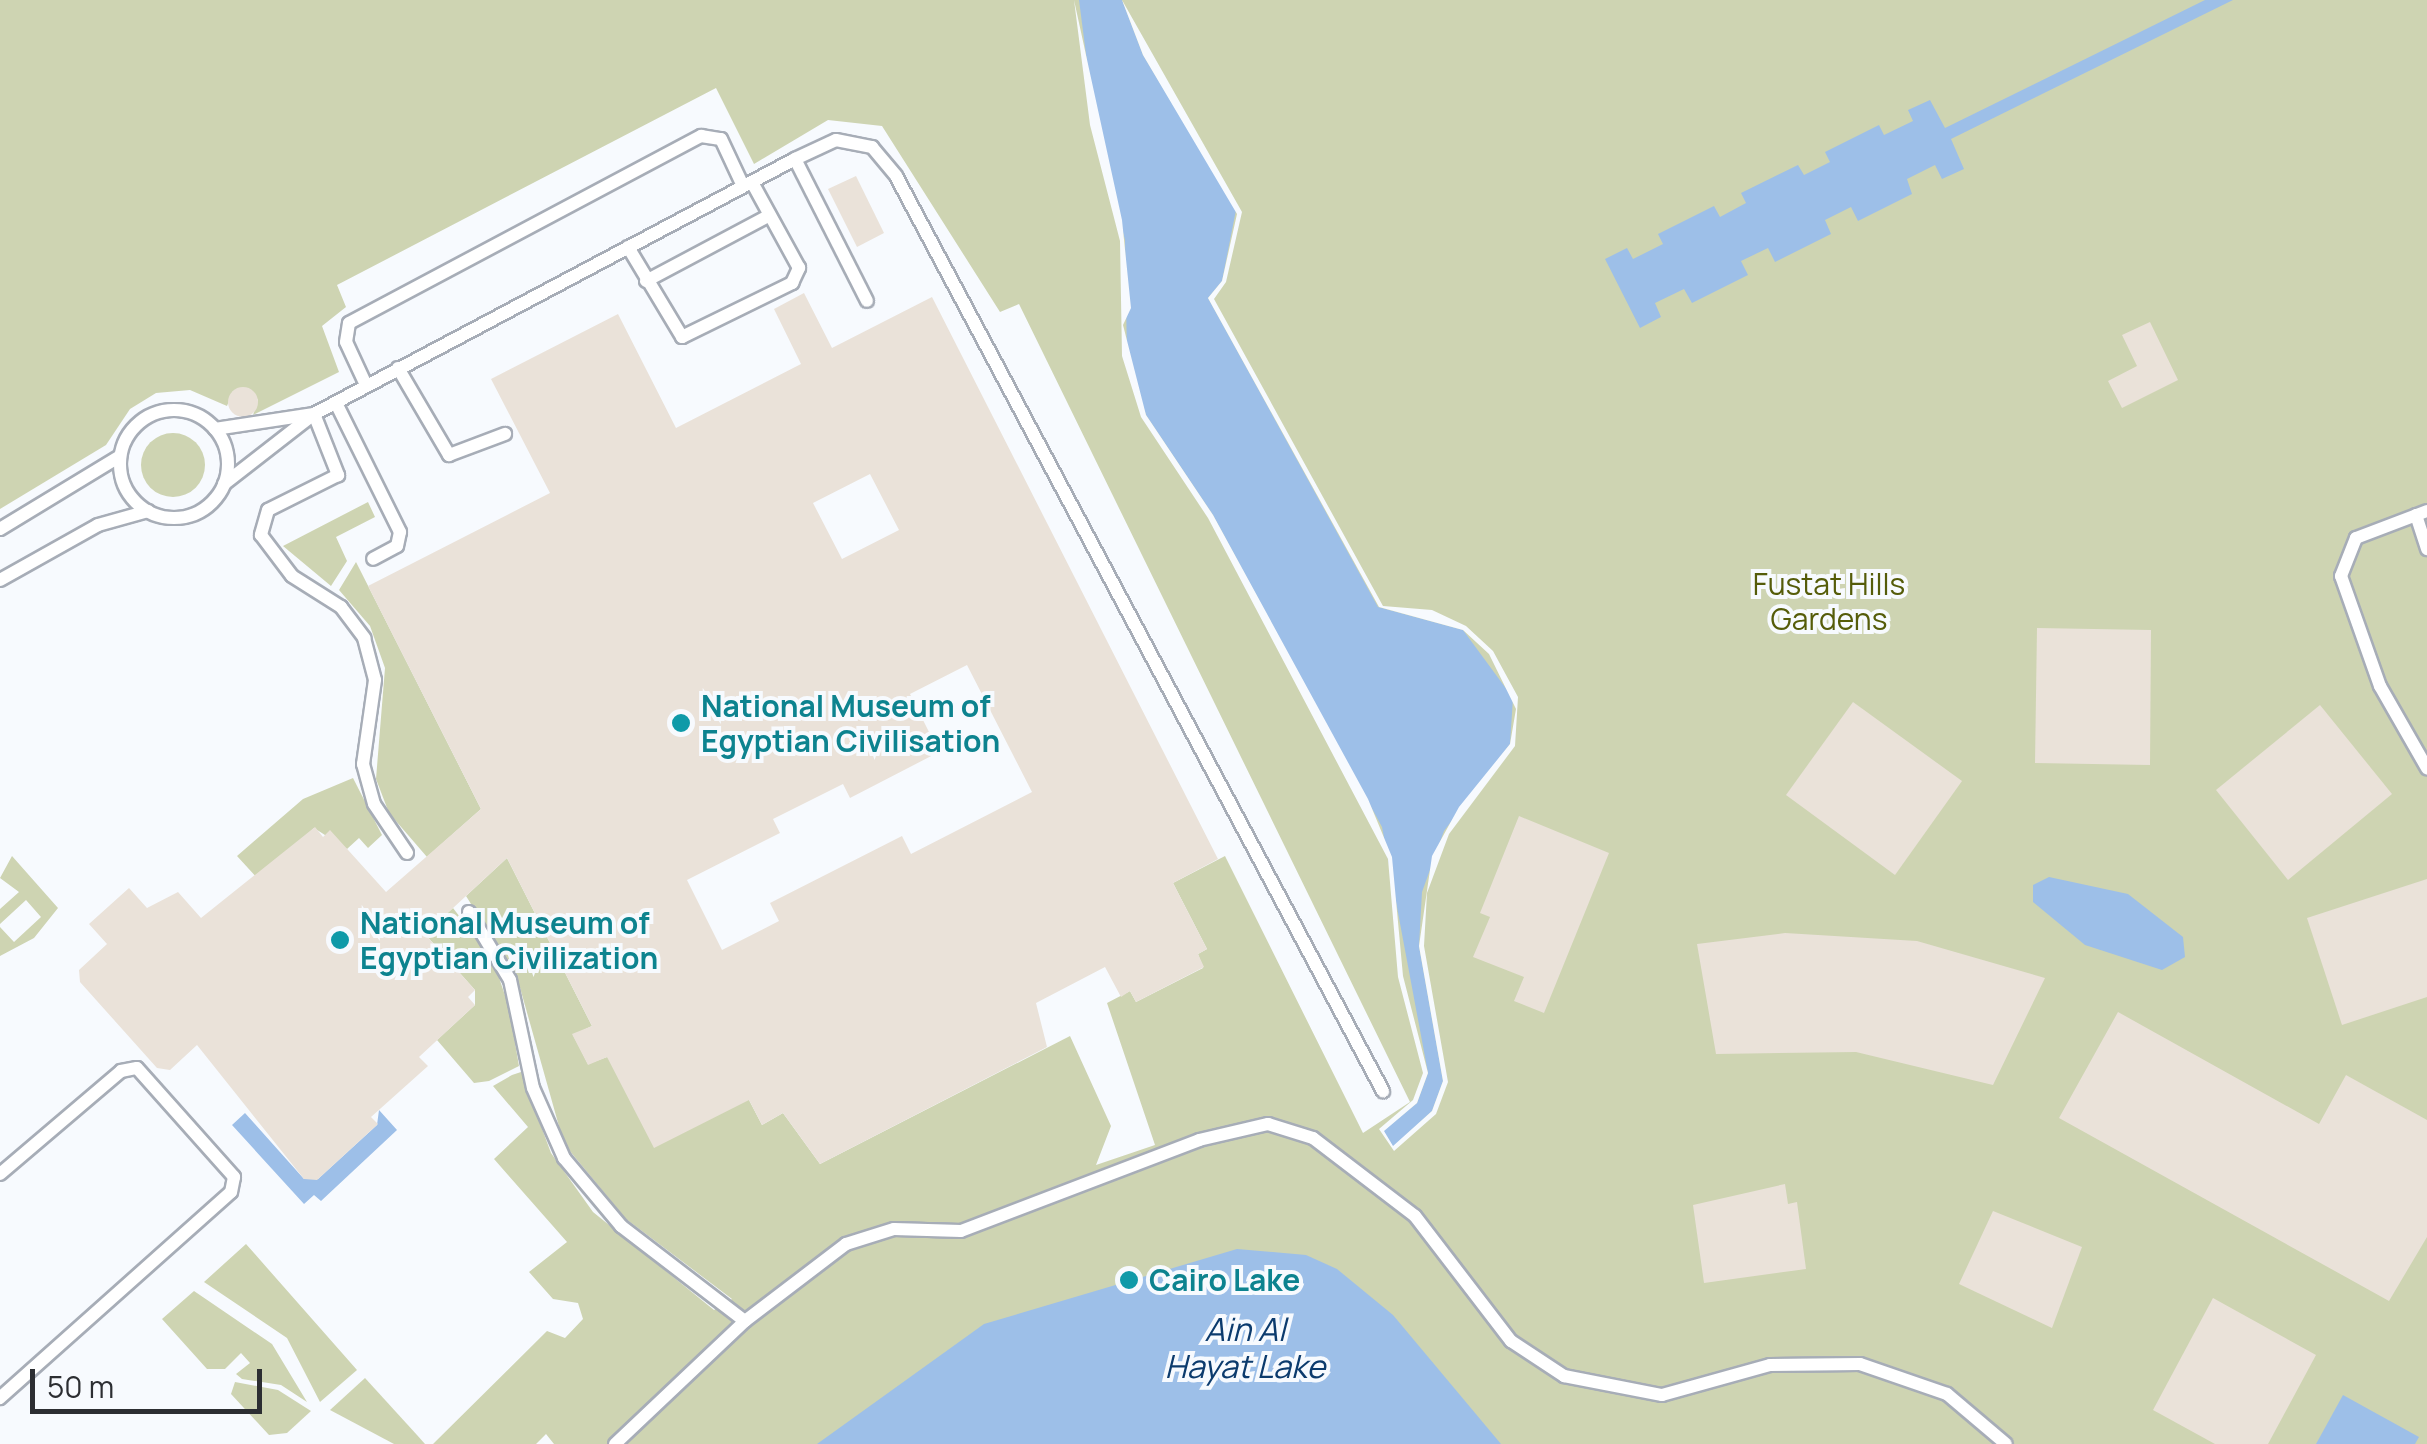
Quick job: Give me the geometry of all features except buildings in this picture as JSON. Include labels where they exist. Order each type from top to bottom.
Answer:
[{"type":"lane","points":[[366,385],[346,342],[349,323],[666,154],[713,135],[770,215],[799,268],[792,283],[682,337],[628,247]]},
{"type":"lane","points":[[0,580],[98,525],[148,511],[192,515],[224,484],[314,414],[795,159],[855,140],[896,176],[1383,1091]]},
{"type":"lane","points":[[795,159],[867,301]]},
{"type":"lane","points":[[646,280],[770,215]]},
{"type":"lane","points":[[398,368],[449,455],[505,434]]},
{"type":"lane","points":[[336,403],[400,532],[397,546],[373,559]]},
{"type":"lane","points":[[0,529],[120,456],[133,428],[159,412],[190,412],[216,429],[227,456],[224,484]]},
{"type":"lane","points":[[216,429],[314,414]]},
{"type":"lane","points":[[314,414],[338,475],[268,510],[261,535],[292,576],[340,608],[364,638],[375,691],[363,764],[374,804],[407,853]]},
{"type":"lane","points":[[120,456],[125,488],[148,511]]},
{"type":"lane","points":[[2427,549],[2421,513],[2356,538],[2341,576],[2373,670],[2427,768]]},
{"type":"lane","points":[[469,912],[510,980],[533,1088],[564,1158],[620,1226],[745,1322]]},
{"type":"lane","points":[[0,1174],[137,1068],[234,1178],[231,1192],[0,1398]]},
{"type":"lane","points":[[615,1444],[745,1322],[860,1238],[961,1231],[1200,1140],[1268,1124],[1313,1138],[1416,1216],[1511,1341],[1564,1376],[1662,1395],[1770,1365],[1860,1364],[1948,1394],[2006,1444]]},
{"type":"green space","name":"Fustat Hills Gardens","points":[[0,0],[2427,0],[2427,1444],[554,1444],[546,1434],[536,1444],[433,1444],[547,1331],[565,1338],[583,1319],[578,1303],[553,1299],[529,1272],[567,1242],[494,1159],[528,1127],[493,1086],[512,1075],[521,1072],[551,1153],[593,1212],[714,1310],[732,1299],[626,1219],[564,1144],[517,977],[466,896],[507,858],[592,1026],[573,1035],[588,1064],[607,1057],[749,1100],[762,1125],[783,1113],[820,1164],[1070,1036],[1111,1126],[1096,1165],[1155,1145],[1107,1003],[1130,991],[1136,1002],[1203,968],[1198,954],[1207,949],[1173,883],[1225,856],[1363,1133],[1410,1102],[1019,304],[1000,312],[882,126],[828,120],[754,164],[716,88],[337,285],[346,307],[322,326],[339,372],[253,415],[258,400],[248,388],[233,391],[227,406],[190,390],[156,393],[130,409],[106,445],[0,509]]},
{"type":"green space","points":[[173,433],[196,442],[205,465],[196,488],[173,497],[150,488],[141,465],[150,442]]},
{"type":"green space","points":[[368,502],[375,517],[336,537],[347,561],[331,586],[283,546]]},
{"type":"green space","points":[[356,562],[481,809],[427,857],[389,813],[376,779],[385,668],[370,626],[339,590]]},
{"type":"green space","points":[[353,778],[382,835],[368,848],[359,838],[347,849],[314,828],[258,879],[237,856],[303,799]]},
{"type":"green space","points":[[12,856],[58,908],[34,938],[0,956],[0,927],[14,942],[41,917],[26,900],[0,924],[0,909],[19,892],[0,878]]},
{"type":"green space","points":[[453,908],[493,960],[509,1007],[519,1066],[489,1081],[474,1083],[437,1040],[475,1005],[475,990],[425,934]]},
{"type":"green space","points":[[246,1244],[357,1370],[320,1402],[287,1338],[204,1282]]},
{"type":"green space","points":[[194,1291],[272,1344],[307,1402],[281,1385],[242,1379],[236,1374],[250,1363],[241,1353],[225,1369],[207,1369],[162,1319]]},
{"type":"green space","points":[[365,1378],[425,1444],[394,1444],[330,1410]]},
{"type":"green space","points":[[235,1382],[278,1390],[311,1411],[287,1433],[269,1435],[231,1394]]},
{"type":"water","points":[[1079,0],[1122,0],[1143,55],[1236,210],[1222,281],[1208,298],[1378,607],[1463,630],[1513,698],[1510,744],[1444,831],[1422,892],[1419,946],[1443,1081],[1432,1111],[1393,1147],[1383,1131],[1417,1103],[1428,1073],[1382,827],[1213,515],[1146,415],[1127,356],[1125,240],[1095,124]]},
{"type":"water","points":[[2205,0],[2233,0],[1951,139],[1964,169],[1942,179],[1935,165],[1907,179],[1912,194],[1858,221],[1851,207],[1825,220],[1831,234],[1775,262],[1768,248],[1741,261],[1748,275],[1692,303],[1684,289],[1655,303],[1661,317],[1640,328],[1605,259],[1627,248],[1633,259],[1663,244],[1658,234],[1714,206],[1720,217],[1746,203],[1741,193],[1798,165],[1804,175],[1830,162],[1825,152],[1879,125],[1884,135],[1913,121],[1908,110],[1930,100],[1945,128]]},
{"type":"water","points":[[2049,877],[2128,894],[2183,937],[2185,957],[2162,970],[2085,945],[2033,902],[2033,885]]},
{"type":"water","points":[[379,1110],[397,1130],[321,1201],[314,1195],[304,1204],[232,1125],[245,1113],[304,1179],[318,1179],[377,1125]]},
{"type":"water","name":"Ain Al Hayat Lake","points":[[1237,1249],[1306,1255],[1337,1269],[1393,1315],[1501,1444],[817,1444],[984,1324]]},
{"type":"water","points":[[2343,1395],[2419,1437],[2415,1444],[2316,1444]]},
{"type":"pier","points":[[1074,0],[1122,220],[1131,308],[1123,325],[1146,415],[1213,515],[1368,799],[1392,857],[1403,976],[1428,1073],[1417,1103],[1384,1131],[1393,1146],[1432,1111],[1443,1081],[1419,946],[1432,856],[1459,807],[1510,744],[1516,709],[1489,654],[1463,630],[1379,607],[1208,298],[1222,281],[1237,214],[1143,55],[1122,0],[1242,212],[1226,282],[1214,299],[1383,606],[1432,610],[1466,626],[1493,651],[1518,697],[1515,746],[1449,834],[1427,893],[1424,946],[1448,1082],[1436,1114],[1394,1151],[1379,1129],[1413,1100],[1423,1073],[1398,977],[1388,859],[1208,518],[1141,417],[1122,356],[1120,241],[1090,125]]},
{"type":"place","name":"National Museum of Egyptian Civilisation","points":[[681,723]]},
{"type":"place","name":"National Museum of Egyptian Civilization","points":[[340,940]]},
{"type":"place","name":"Cairo Lake","points":[[1129,1280]]}]
